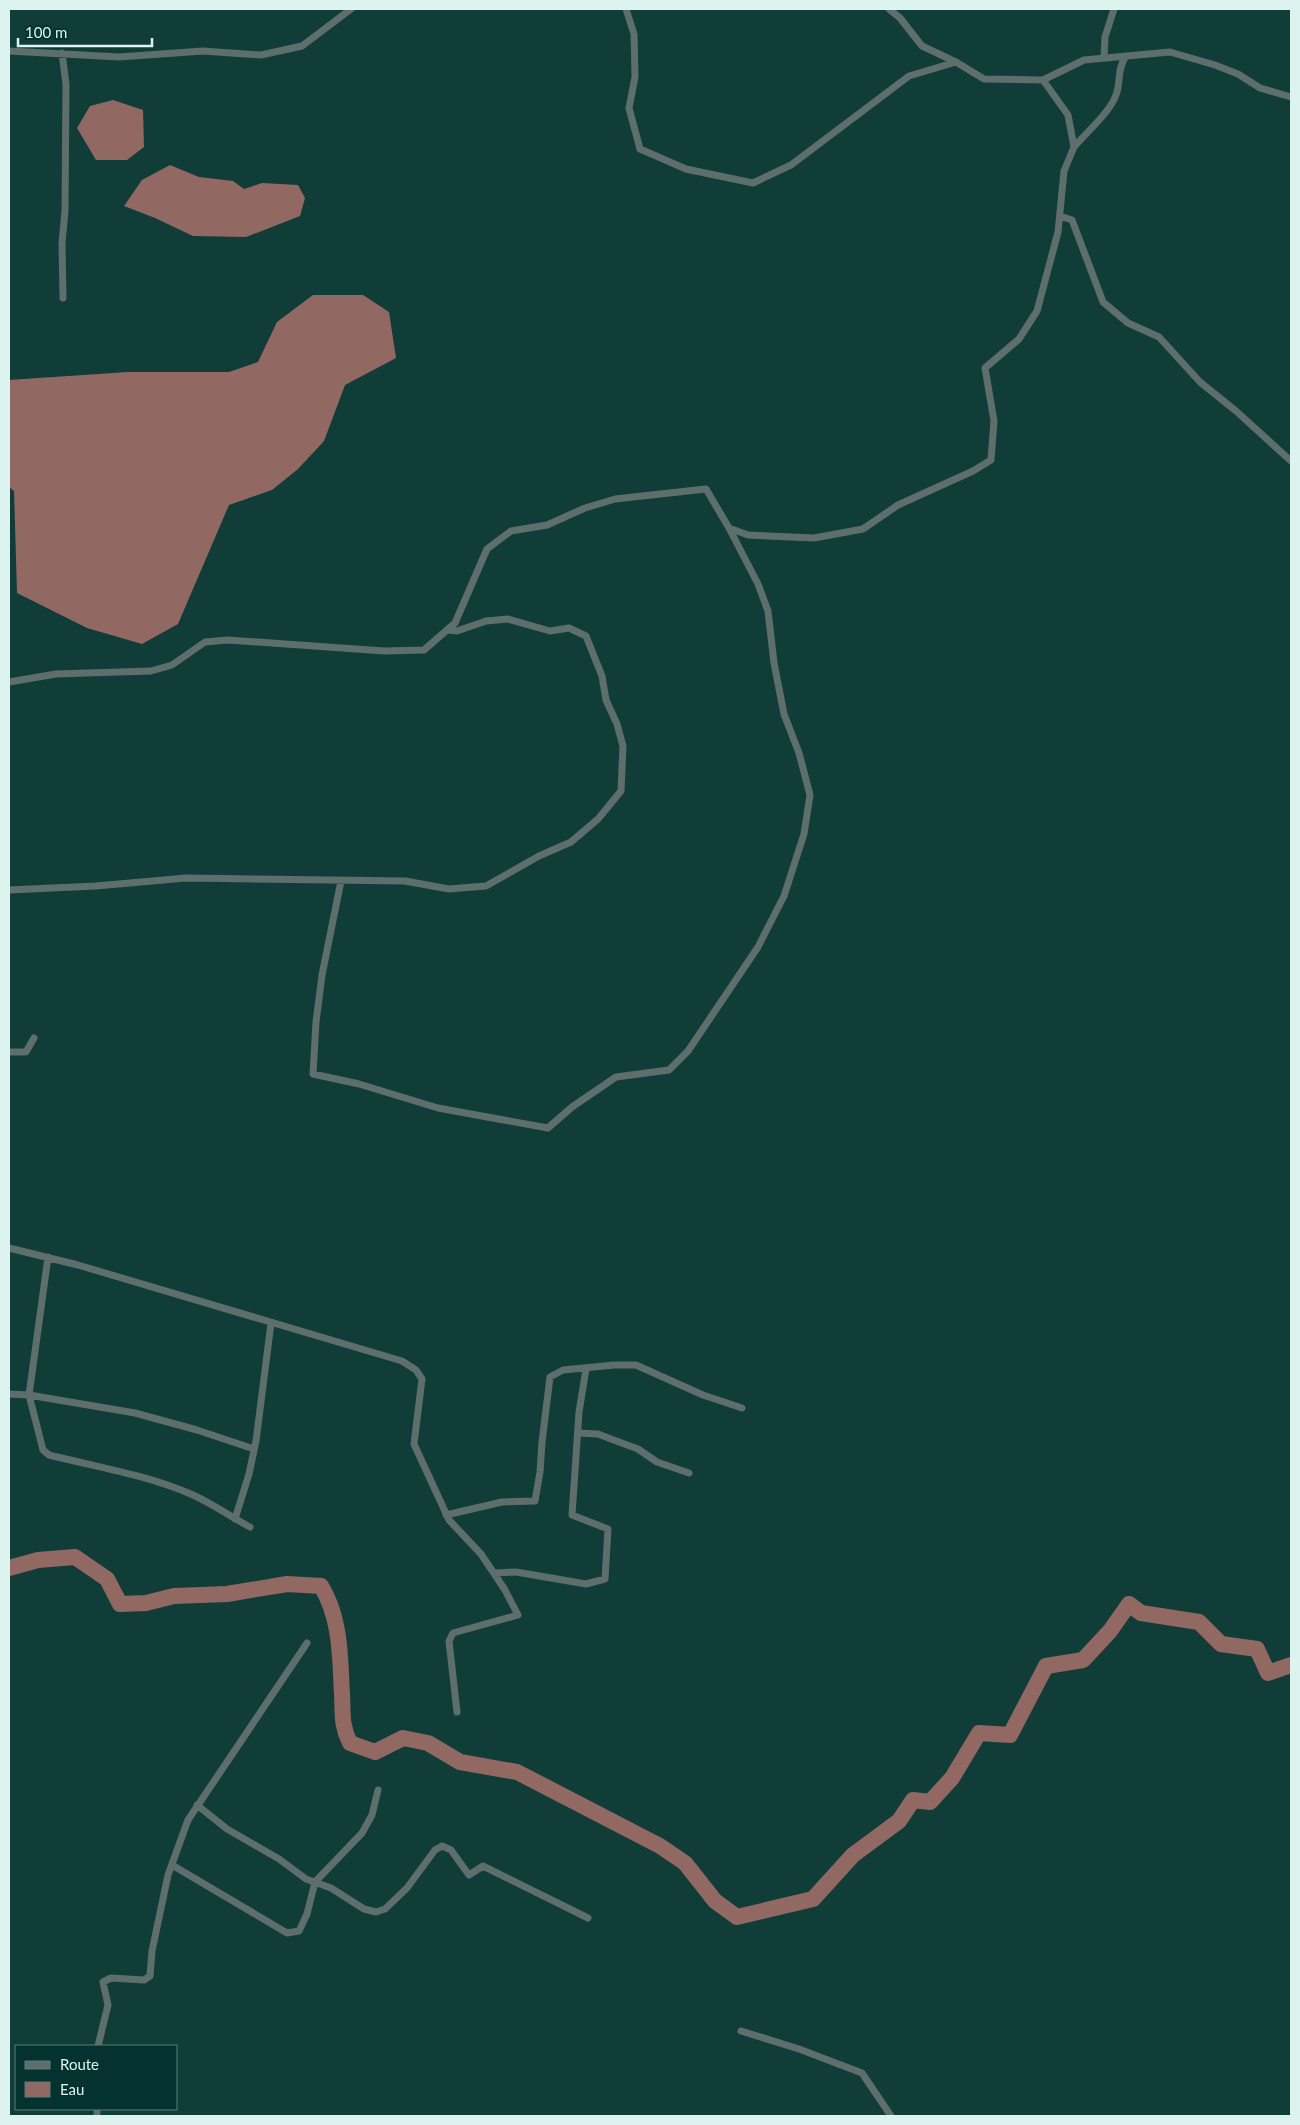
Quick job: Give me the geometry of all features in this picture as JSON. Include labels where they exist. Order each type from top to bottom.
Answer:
[{"type":"street","points":[[9,51],[119,57],[203,52],[261,55],[302,46],[351,9]]},
{"type":"street","points":[[626,9],[634,34],[635,77],[629,108],[640,149],[686,170],[753,182],[791,165],[909,76],[956,62]]},
{"type":"street","points":[[889,9],[900,18],[922,46],[956,62],[984,79],[1043,80],[1084,60],[1125,58],[1170,52],[1215,65],[1238,74],[1260,88],[1291,97]]},
{"type":"street","points":[[1104,58],[1105,37],[1114,9]]},
{"type":"street","points":[[62,53],[66,84],[65,211],[62,243],[63,298]]},
{"type":"street","points":[[729,528],[748,535],[781,538],[814,538],[863,530],[898,505],[973,471],[991,460],[994,421],[985,368],[1019,339],[1038,311],[1058,232],[1064,171],[1074,147],[1100,118],[1116,96],[1121,64],[1125,58]]},
{"type":"street","points":[[1043,80],[1068,115],[1074,147]]},
{"type":"street","points":[[1060,216],[1072,220],[1103,302],[1128,323],[1159,337],[1200,382],[1236,411],[1291,461]]},
{"type":"street","points":[[9,682],[56,674],[151,671],[172,665],[205,642],[228,640],[384,651],[424,650],[455,623],[487,549],[511,531],[547,525],[585,508],[615,499],[706,489],[758,584],[768,610],[774,663],[784,714],[799,753],[810,795],[804,834],[784,896],[758,947],[688,1051],[669,1070],[616,1077],[572,1106],[548,1128],[438,1108],[359,1084],[313,1074],[316,1022],[322,975],[341,881]]},
{"type":"street","points":[[9,890],[96,886],[186,878],[405,881],[449,889],[486,886],[539,856],[571,842],[598,819],[621,791],[623,746],[617,724],[606,700],[602,676],[586,636],[569,628],[550,631],[508,619],[486,621],[457,631],[447,630]]},
{"type":"street","points":[[9,1052],[26,1052],[34,1038]]},
{"type":"street","points":[[9,1248],[48,1257],[402,1361],[416,1370],[422,1379],[414,1444],[449,1520],[481,1554],[505,1590],[518,1615],[452,1633],[449,1641],[457,1712]]},
{"type":"street","points":[[48,1257],[29,1395],[43,1450],[49,1455],[101,1466],[162,1484],[194,1496],[250,1527]]},
{"type":"street","points":[[235,1519],[254,1449],[270,1323]]},
{"type":"street","points":[[446,1515],[502,1502],[535,1501],[550,1377],[562,1370],[636,1365],[703,1395],[742,1408]]},
{"type":"street","points":[[494,1573],[516,1572],[586,1584],[605,1579],[608,1529],[572,1515],[579,1412],[586,1369]]},
{"type":"street","points":[[9,1394],[29,1395],[135,1413],[197,1430],[254,1449]]},
{"type":"street","points":[[578,1434],[598,1434],[638,1449],[657,1462],[689,1473]]},
{"type":"street","points":[[98,2045],[108,2005],[103,1982],[111,1978],[144,1980],[150,1976],[152,1951],[172,1865],[188,1820],[196,1805],[306,1644]]},
{"type":"street","points":[[172,1865],[287,1933],[299,1931],[307,1914],[315,1882],[362,1833],[372,1814],[378,1790]]},
{"type":"street","points":[[196,1805],[227,1829],[279,1859],[306,1878],[331,1888],[364,1908],[376,1912],[385,1909],[407,1888],[435,1850],[442,1846],[451,1850],[469,1875],[483,1866],[588,1918]]},
{"type":"street","points":[[741,2031],[799,2049],[862,2073],[891,2116]]},
{"type":"water","points":[[113,100],[143,110],[144,147],[127,160],[96,160],[77,128],[90,106]]},
{"type":"water","points":[[170,165],[199,177],[233,181],[244,189],[262,183],[298,185],[305,198],[300,216],[246,237],[193,236],[124,206],[142,180]]},
{"type":"water","points":[[313,295],[363,295],[389,312],[396,358],[345,385],[324,441],[298,469],[272,490],[229,505],[178,624],[142,644],[87,628],[17,593],[14,491],[9,487],[9,380],[128,372],[229,372],[258,362],[277,322]]},
{"type":"waterway","points":[[9,1568],[38,1560],[75,1557],[107,1579],[120,1604],[146,1603],[174,1596],[227,1594],[287,1584],[321,1586],[328,1598],[336,1625],[340,1652],[343,1719],[350,1743],[375,1752],[403,1738],[428,1743],[460,1762],[517,1772],[660,1846],[685,1863],[715,1901],[737,1917],[813,1899],[853,1855],[899,1821],[913,1800],[930,1802],[952,1778],[979,1733],[1010,1735],[1046,1666],[1083,1660],[1110,1631],[1129,1604],[1141,1613],[1199,1622],[1221,1644],[1257,1649],[1268,1673],[1291,1665]]}]
